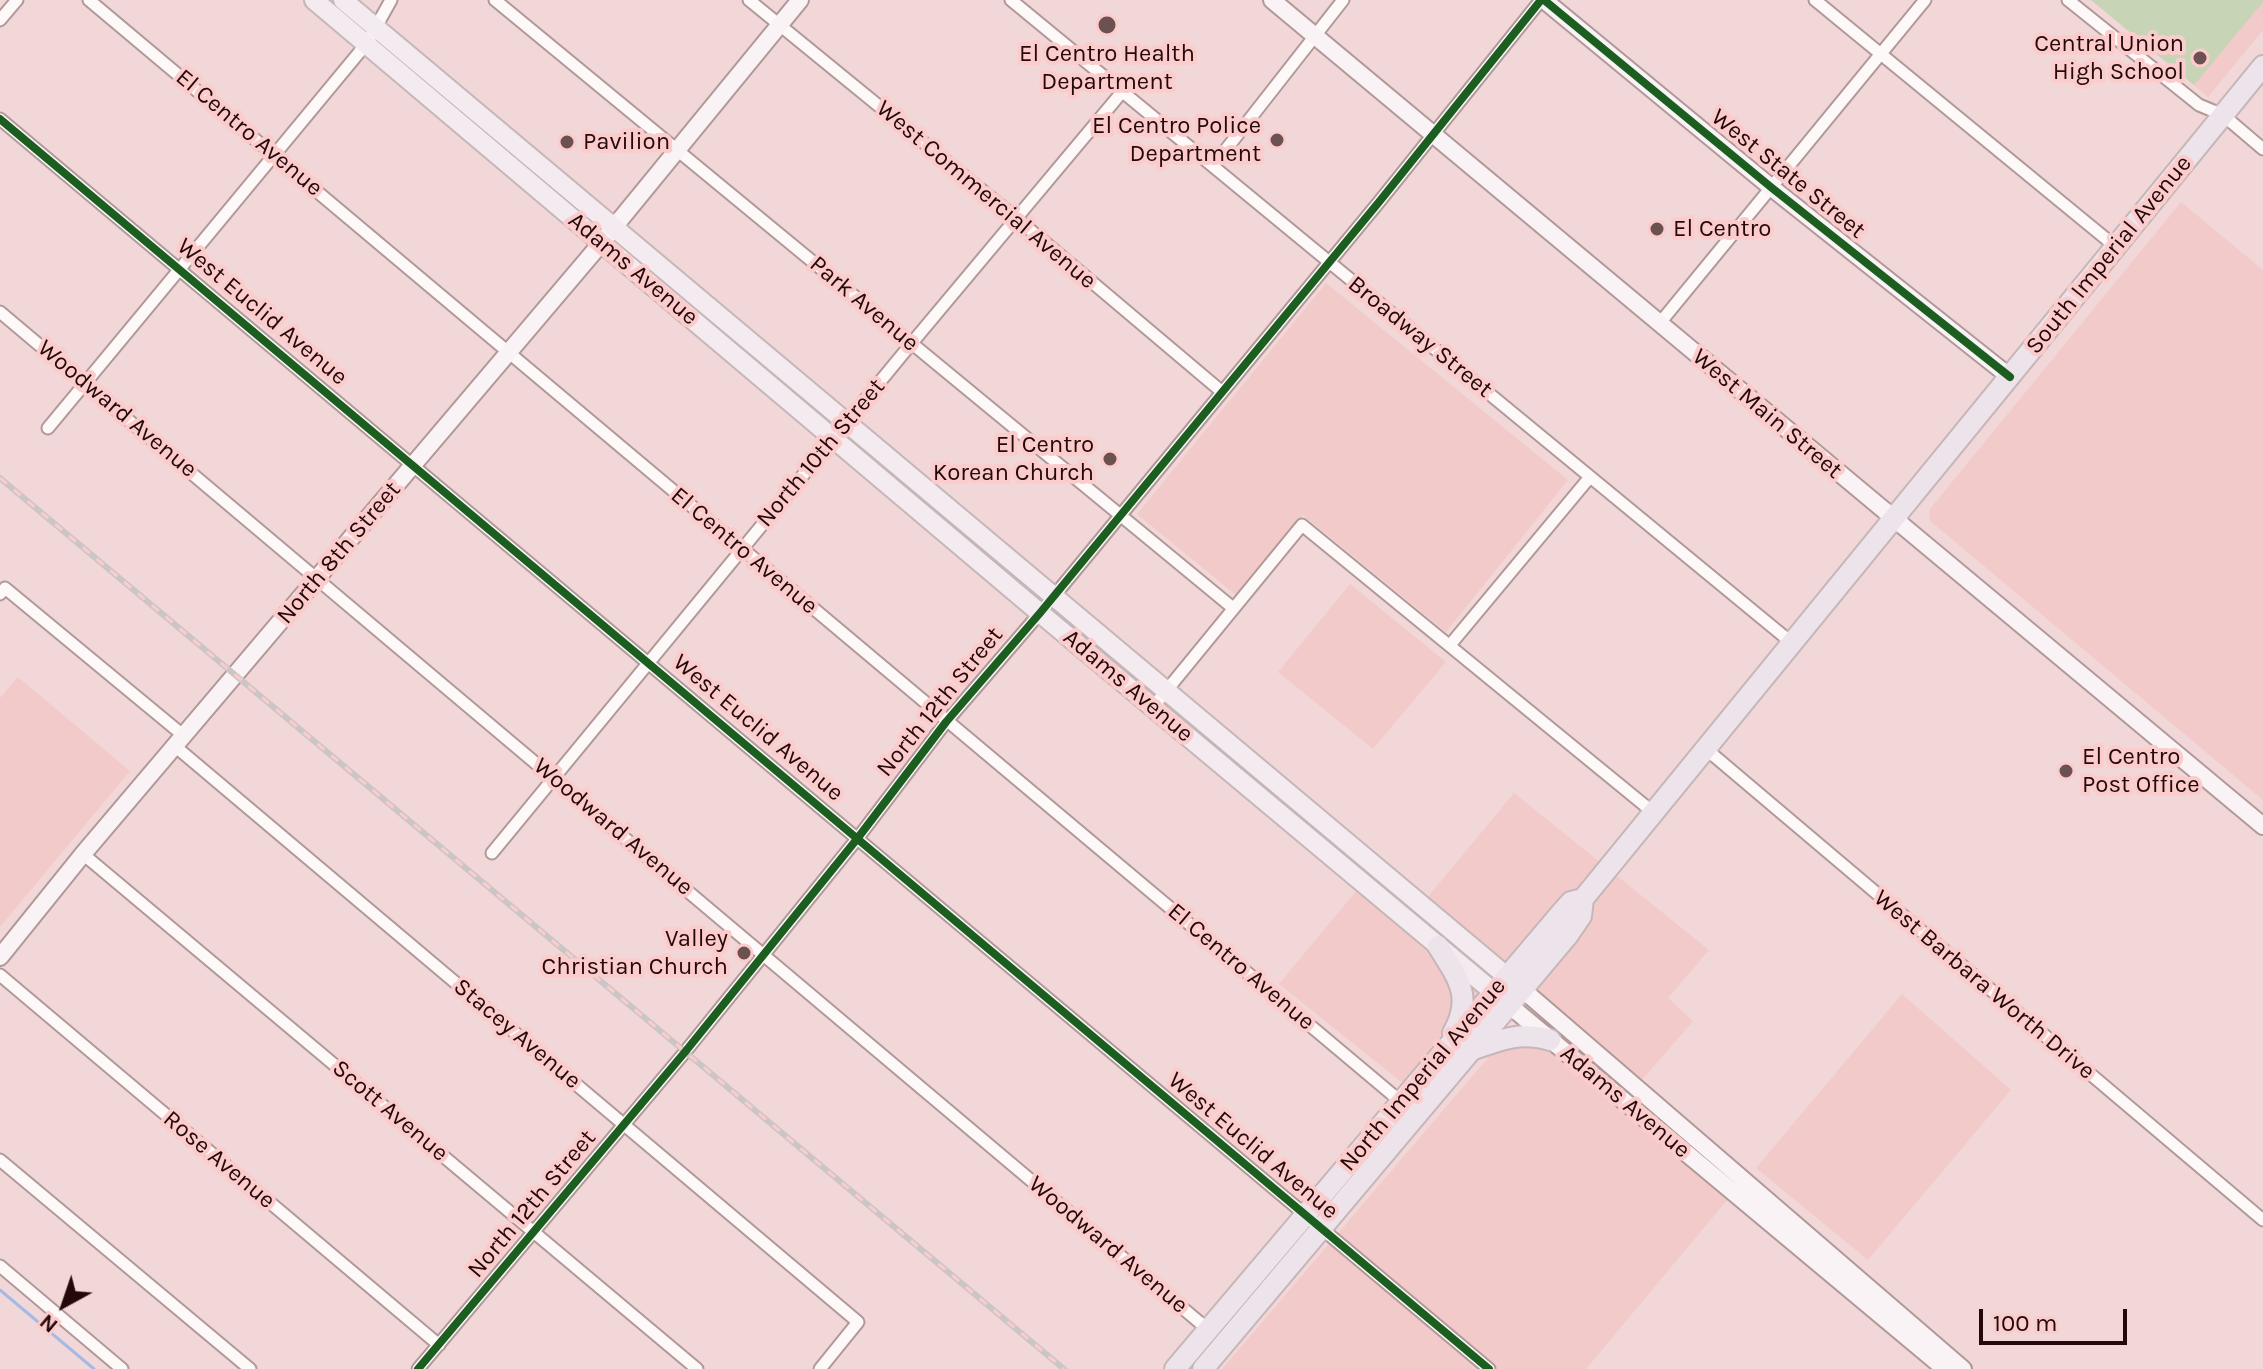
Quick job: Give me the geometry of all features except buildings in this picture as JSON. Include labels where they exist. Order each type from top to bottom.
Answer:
[{"type":"highway","name":"South Imperial Avenue","points":[[1894,519],[2263,66]]},
{"type":"highway","name":"North Imperial Avenue","points":[[1175,1369],[1217,1336],[1321,1229],[1471,1050],[1571,902],[1583,899],[1894,519]]},
{"type":"highway","points":[[1428,1068],[1460,1020],[1463,1005],[1463,992],[1458,979],[1438,946]]},
{"type":"highway","name":"North Imperial Avenue","points":[[1203,1369],[1217,1336],[1304,1215],[1428,1068],[1508,991]]},
{"type":"highway","points":[[1471,1050],[1517,1035],[1550,1040]]},
{"type":"main road","name":"Adams Avenue","points":[[314,0],[371,36],[615,226],[1040,613],[1438,946],[1508,991]]},
{"type":"main road","name":"Adams Avenue","points":[[343,0],[371,36],[602,243],[1052,597],[1166,692],[1508,991]]},
{"type":"street","points":[[0,20],[17,0]]},
{"type":"street","name":"El Centro Avenue","points":[[89,0],[1400,1101]]},
{"type":"street","points":[[48,428],[371,36],[391,0]]},
{"type":"street","name":"Park Avenue","points":[[495,0],[1233,608]]},
{"type":"street","name":"West Commercial Avenue","points":[[749,0],[1016,218],[1221,391]]},
{"type":"street","name":"North 8th Street","points":[[0,957],[83,854],[602,243],[800,0]]},
{"type":"street","name":"Broadway Street","points":[[1011,0],[1792,643]]},
{"type":"street","name":"West Main Street","points":[[1272,0],[2263,826]]},
{"type":"street","points":[[1213,166],[1343,0]]},
{"type":"street","name":"North 12th Street","points":[[418,1369],[625,1125],[857,839],[946,722],[1040,613],[1542,0]]},
{"type":"street","name":"West State Street","points":[[1542,0],[2010,377]]},
{"type":"street","points":[[1815,0],[2116,247]]},
{"type":"street","points":[[1659,324],[1925,0]]},
{"type":"street","points":[[2068,0],[2199,105],[2223,115],[2263,149]]},
{"type":"street","name":"North 10th Street","points":[[492,853],[1122,92]]},
{"type":"street","name":"West Euclid Avenue","points":[[0,119],[1489,1369]]},
{"type":"street","name":"Woodward Avenue","points":[[0,312],[1217,1336]]},
{"type":"street","points":[[1450,645],[1590,477]]},
{"type":"street","points":[[1153,707],[1302,525],[1654,813]]},
{"type":"street","name":"Stacey Avenue","points":[[0,594],[5,588],[625,1125],[858,1322],[820,1369]]},
{"type":"street","name":"West Barbara Worth Drive","points":[[1706,749],[2263,1220]]},
{"type":"street","name":"Scott Avenue","points":[[83,854],[697,1369]]},
{"type":"street","name":"Rose Avenue","points":[[0,975],[439,1345]]},
{"type":"street","name":"Adams Avenue","points":[[1508,991],[1550,1040],[1640,1115],[1728,1177],[1963,1369]]},
{"type":"street","name":"Adams Avenue","points":[[1508,991],[1719,1158],[1728,1177],[1945,1369]]},
{"type":"street","points":[[1640,1115],[1654,1117],[1708,1158],[1719,1158]]},
{"type":"street","points":[[0,1160],[250,1369]]},
{"type":"street","points":[[0,1266],[122,1369]]},
{"type":"shaded area","name":"Central Union High School","points":[[2091,0],[2263,0],[2263,30],[2208,97]]},
{"type":"shaded area","points":[[2181,202],[2263,270],[2263,800],[1929,520],[1930,509]]},
{"type":"shaded area","points":[[1326,283],[1568,480],[1446,632],[1303,515],[1237,596],[1137,514]]},
{"type":"shaded area","points":[[1350,584],[1446,662],[1373,749],[1278,672]]},
{"type":"shaded area","points":[[18,677],[130,771],[0,927],[0,698]]},
{"type":"shaded area","points":[[1514,793],[1709,950],[1668,998],[1693,1021],[1636,1087],[1507,976],[1410,1089],[1279,984],[1376,867],[1422,904]]},
{"type":"shaded area","points":[[1902,994],[2011,1090],[1868,1260],[1756,1168]]},
{"type":"shaded area","points":[[1523,1017],[1733,1193],[1586,1369],[1222,1369]]},
{"type":"green space","name":"Central Union High School","points":[[2091,0],[2263,0],[2263,2],[2194,85]]},
{"type":"waterway","points":[[0,1290],[94,1369]]},
{"type":"railway","points":[[0,478],[1064,1369]]},
{"type":"cycle path","points":[[418,1369],[685,1052],[857,839],[946,722],[1040,613],[1379,202],[1541,0]]},
{"type":"cycle path","points":[[1544,0],[1772,188],[2010,377]]},
{"type":"cycle path","points":[[0,119],[1489,1369]]},
{"type":"place","name":"El Centro Health Department","points":[[1107,25]]},
{"type":"place","name":"Central Union High School","points":[[2200,58]]},
{"type":"place","name":"El Centro Police Department","points":[[1277,140]]},
{"type":"place","name":"Pavilion","points":[[567,142]]},
{"type":"place","name":"El Centro","points":[[1657,229]]},
{"type":"place","name":"El Centro Korean Church","points":[[1110,459]]},
{"type":"place","name":"El Centro Post Office","points":[[2066,771]]},
{"type":"place","name":"Valley Christian Church","points":[[744,953]]}]
